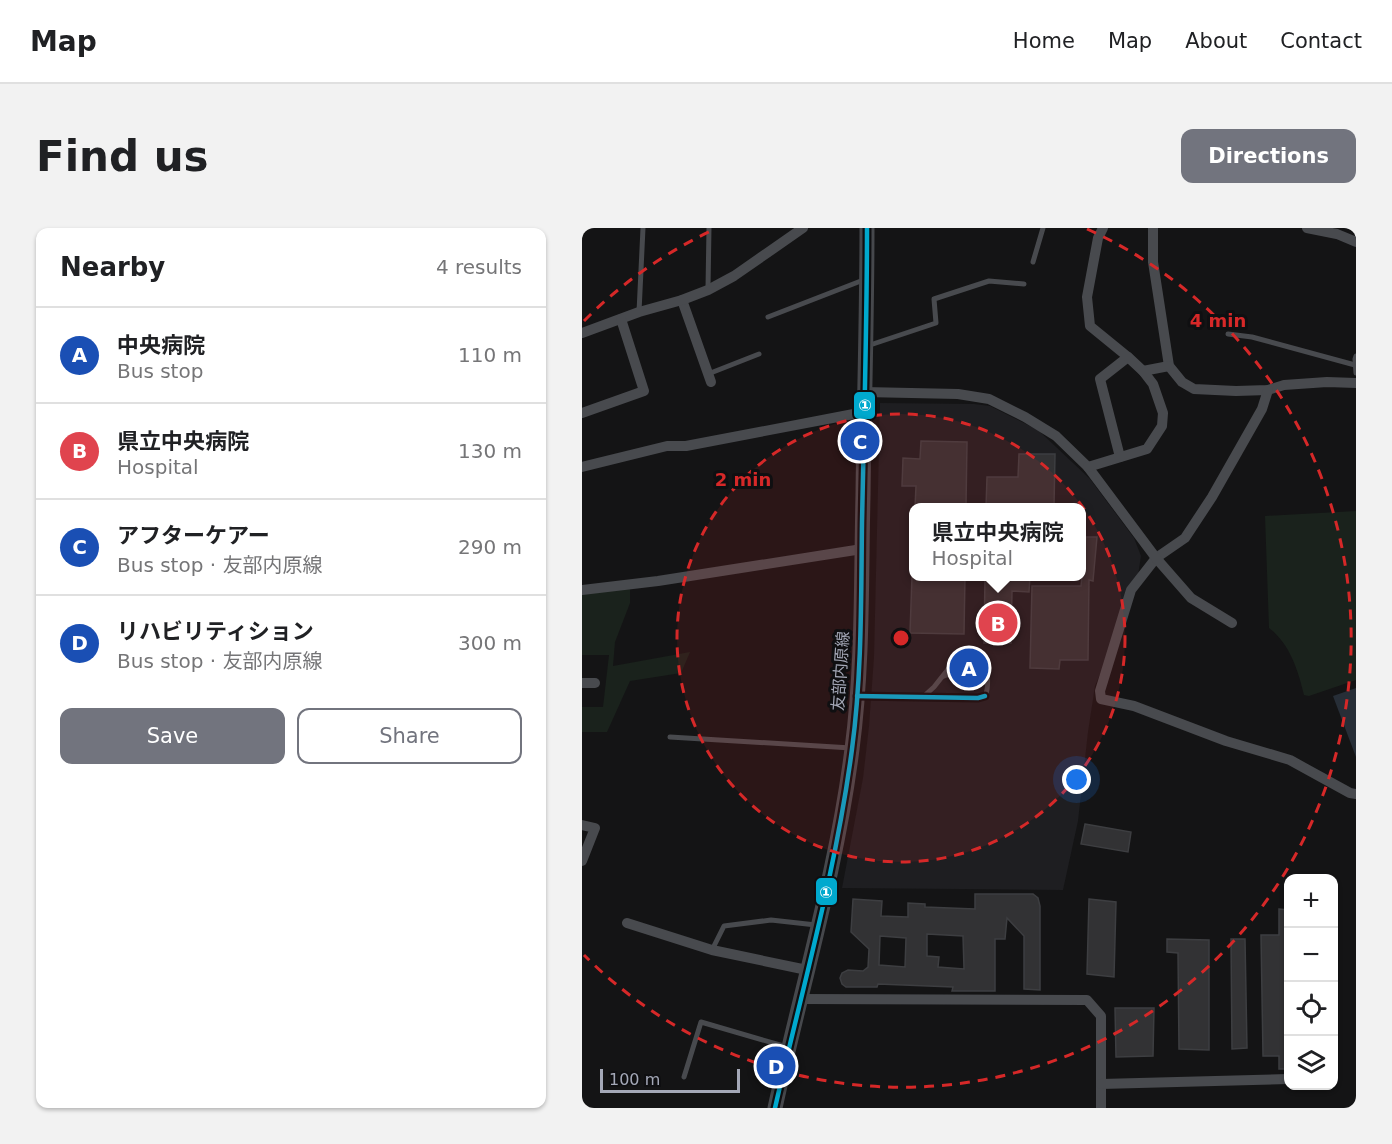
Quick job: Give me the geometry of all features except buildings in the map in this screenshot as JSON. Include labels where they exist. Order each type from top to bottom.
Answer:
[{"type":"main road","name":"友部内原線","points":[[776,1108],[788,1047],[838,839],[852,748],[861,619],[867,228]]},
{"type":"street","points":[[582,333],[708,290],[734,276],[803,228]]},
{"type":"street","points":[[1088,467],[1147,449],[1162,426],[1163,413],[1153,384],[1143,371],[1090,326],[1087,297],[1098,238],[1103,228]]},
{"type":"street","points":[[1153,228],[1153,262],[1169,366],[1182,382],[1194,389],[1236,391],[1268,390],[1284,385],[1327,382],[1356,384]]},
{"type":"street","points":[[1307,228],[1337,234],[1356,242]]},
{"type":"street","points":[[682,300],[710,378]]},
{"type":"street","points":[[582,413],[644,391],[621,319]]},
{"type":"street","points":[[1119,457],[1100,380],[1128,357]]},
{"type":"street","points":[[1143,371],[1169,366]]},
{"type":"street","points":[[1268,390],[1262,409],[1212,497],[1185,538],[1156,558],[1131,590],[1100,691],[1101,699],[1134,706],[1226,741],[1290,760],[1350,793],[1356,794]]},
{"type":"street","points":[[864,392],[958,394],[989,399],[1056,436],[1088,467],[1156,558],[1191,598],[1232,623]]},
{"type":"street","points":[[582,467],[667,446],[686,446],[864,412]]},
{"type":"street","points":[[582,590],[658,581],[862,549]]},
{"type":"street","points":[[582,683],[595,682]]},
{"type":"street","points":[[582,825],[595,828],[582,861]]},
{"type":"street","points":[[627,923],[712,950],[807,970]]},
{"type":"street","points":[[800,999],[1087,1000],[1101,1016],[1101,1108]]},
{"type":"street","points":[[1101,1084],[1284,1079]]},
{"type":"lane","points":[[639,312],[643,228]]},
{"type":"lane","points":[[708,290],[709,228]]},
{"type":"lane","points":[[1033,262],[1043,228]]},
{"type":"lane","points":[[768,317],[867,278]]},
{"type":"lane","points":[[865,346],[936,324],[934,299],[989,281],[1024,285]]},
{"type":"lane","points":[[1227,334],[1252,337],[1355,365]]},
{"type":"lane","points":[[710,378],[759,354]]},
{"type":"lane","points":[[1356,356],[1356,373]]},
{"type":"lane","points":[[1356,384],[1356,392]]},
{"type":"lane","points":[[857,696],[982,698],[987,693],[985,663],[957,660],[923,697]]},
{"type":"lane","points":[[942,676],[957,672],[981,673],[987,677]]},
{"type":"lane","points":[[670,737],[852,748]]},
{"type":"lane","points":[[712,950],[724,926],[771,920],[818,926]]},
{"type":"lane","points":[[684,1077],[701,1022],[788,1047]]},
{"type":"shaded area","points":[[880,403],[990,406],[1038,430],[1090,479],[1134,538],[1141,556],[1136,588],[1095,686],[1078,821],[1063,890],[842,888],[863,778],[874,657]]},
{"type":"shaded area","points":[[1356,511],[1356,680],[1309,696],[1304,695],[1296,667],[1288,650],[1269,628],[1265,516]]},
{"type":"shaded area","points":[[630,586],[630,603],[615,642],[613,666],[690,652],[681,673],[630,681],[607,732],[582,732],[582,707],[603,707],[609,655],[582,655],[582,593]]},
{"type":"shaded area","points":[[1356,688],[1356,757],[1333,696]]},
{"type":"transit line","name":"①","points":[[775,1108],[828,885],[845,795],[858,693],[867,228]]},
{"type":"transit line","name":"①","points":[[857,696],[978,698],[985,696]]},
{"type":"place","name":"アフターケアー","points":[[860,441]]},
{"type":"place","name":"県立中央病院","points":[[998,623]]},
{"type":"place","name":"中央病院","points":[[969,668]]},
{"type":"place","name":"リハビリティション","points":[[776,1066]]}]
